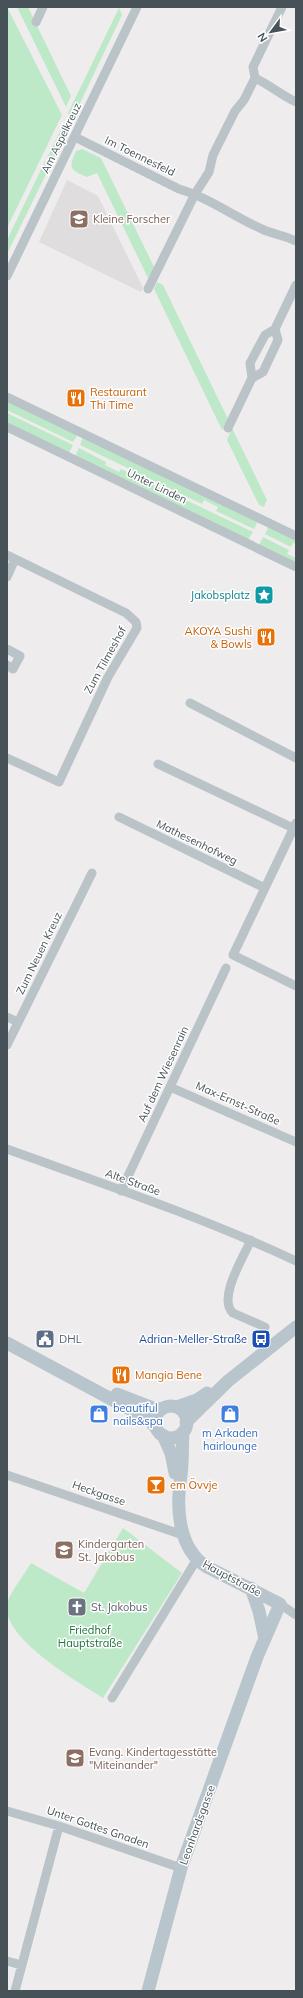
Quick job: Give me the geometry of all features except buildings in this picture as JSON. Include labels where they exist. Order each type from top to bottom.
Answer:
[{"type":"street","points":[[36,22],[43,7]]},
{"type":"street","name":"Am Aspelkreuz","points":[[7,276],[75,138],[135,8]]},
{"type":"street","points":[[148,289],[195,194],[209,172],[213,155],[235,111],[244,100],[255,78],[253,67],[280,11]]},
{"type":"street","points":[[255,78],[273,87],[282,96],[296,102]]},
{"type":"street","name":"Im Toennesfeld","points":[[75,138],[179,189],[195,194],[264,230],[296,241]]},
{"type":"street","points":[[228,428],[252,378],[250,363],[265,334],[275,329],[296,285]]},
{"type":"street","points":[[252,378],[263,372],[278,340],[275,329]]},
{"type":"street","name":"Unter Linden","points":[[7,397],[296,536]]},
{"type":"street","name":"Unter Linden","points":[[7,426],[296,567]]},
{"type":"street","name":"Zum Tilmeshof","points":[[7,577],[11,557],[126,612],[136,622],[137,628],[108,677],[59,782],[7,758]]},
{"type":"street","points":[[7,649],[20,656],[13,669],[7,666]]},
{"type":"street","points":[[190,704],[296,758]]},
{"type":"street","points":[[158,764],[295,825],[232,955],[296,986]]},
{"type":"street","name":"Mathesenhofweg","points":[[119,817],[264,888]]},
{"type":"street","name":"Zum Neuen Kreuz","points":[[7,1045],[92,873]]},
{"type":"street","name":"Auf dem Wiesenrain","points":[[121,1191],[226,968]]},
{"type":"street","points":[[7,1017],[18,1022]]},
{"type":"street","name":"Max-Ernst-Straße","points":[[170,1087],[296,1142]]},
{"type":"street","name":"Alte Straße","points":[[7,1149],[190,1215],[251,1240],[296,1261]]},
{"type":"street","points":[[251,1240],[228,1291],[227,1302],[233,1313],[265,1327]]},
{"type":"street","points":[[228,1381],[219,1385],[197,1400],[177,1407],[170,1406],[162,1409],[155,1420],[160,1432],[174,1437],[228,1381],[296,1327]]},
{"type":"street","name":"Hauptstraße","points":[[7,1343],[85,1384],[98,1393],[150,1421],[160,1432],[171,1453],[175,1475],[178,1482],[180,1521],[183,1535],[197,1559],[207,1567],[252,1588],[290,1609]]},
{"type":"street","name":"Hauptstraße","points":[[85,1384],[100,1387],[153,1408],[162,1409]]},
{"type":"street","points":[[177,1407],[183,1413],[184,1427]]},
{"type":"street","name":"Hauptstraße","points":[[178,1482],[181,1475],[184,1427]]},
{"type":"street","name":"Heckgasse","points":[[7,1475],[183,1535]]},
{"type":"street","points":[[112,1698],[197,1559]]},
{"type":"street","points":[[252,1588],[265,1639]]},
{"type":"street","name":"Leonhardsgasse","points":[[148,1991],[181,1868],[265,1639],[290,1609]]},
{"type":"street","name":"Unter Gottes Gnaden","points":[[7,1811],[59,1826],[181,1868]]},
{"type":"street","points":[[15,1991],[59,1826]]},
{"type":"street","points":[[7,1961],[21,1965]]},
{"type":"shaded area","name":"Kleine Forscher","points":[[67,180],[98,196],[143,288],[141,292],[39,242]]},
{"type":"green space","points":[[7,7],[62,115],[7,228]]},
{"type":"green space","points":[[17,7],[28,7],[71,96],[66,107]]},
{"type":"green space","points":[[119,8],[122,15],[72,120],[68,113]]},
{"type":"green space","points":[[64,123],[67,129],[53,160],[47,158]]},
{"type":"green space","points":[[82,149],[101,158],[155,269],[149,280],[97,173],[87,177],[72,168],[71,165],[76,151]]},
{"type":"green space","points":[[45,161],[51,164],[7,254],[7,240]]},
{"type":"green space","points":[[157,282],[163,285],[228,419],[222,430],[154,289]]},
{"type":"green space","points":[[7,400],[78,434],[73,442],[7,410]]},
{"type":"green space","points":[[7,413],[73,445],[69,453],[7,423]]},
{"type":"green space","points":[[232,428],[267,500],[264,507],[259,505],[227,440]]},
{"type":"green space","points":[[83,437],[258,521],[254,529],[216,511],[218,507],[204,500],[202,504],[80,445]]},
{"type":"green space","points":[[79,448],[106,462],[105,465],[119,472],[121,469],[253,532],[248,540],[75,456]]},
{"type":"green space","points":[[269,526],[296,539],[296,544],[293,543],[291,547],[265,534]]},
{"type":"green space","points":[[263,537],[289,550],[287,554],[296,558],[296,563],[259,545]]},
{"type":"green space","name":"Friedhof Hauptstraße","points":[[123,1528],[182,1573],[103,1698],[43,1658],[28,1644],[16,1630],[8,1616],[7,1603],[31,1563],[84,1593]]},
{"type":"place","name":"Kleine Forscher","points":[[79,219]]},
{"type":"place","name":"Restaurant Thi Time","points":[[76,398]]},
{"type":"place","name":"Jakobsplatz","points":[[264,595]]},
{"type":"place","name":"AKOYA Sushi & Bowls","points":[[266,637]]},
{"type":"place","name":"DHL","points":[[45,1339]]},
{"type":"place","name":"Adrian-Meller-Straße","points":[[261,1339]]},
{"type":"place","name":"Mangia Bene","points":[[121,1375]]},
{"type":"place","name":"beautiful nails&spa","points":[[99,1414]]},
{"type":"place","name":"m Arkaden hairlounge","points":[[230,1414]]},
{"type":"place","name":"em Övvje","points":[[156,1485]]},
{"type":"place","name":"Kindergarten St. Jakobus","points":[[64,1550]]},
{"type":"place","name":"St. Jakobus","points":[[77,1607]]},
{"type":"place","name":"Evang. Kindertagesstätte \"Miteinander\"","points":[[75,1758]]}]
